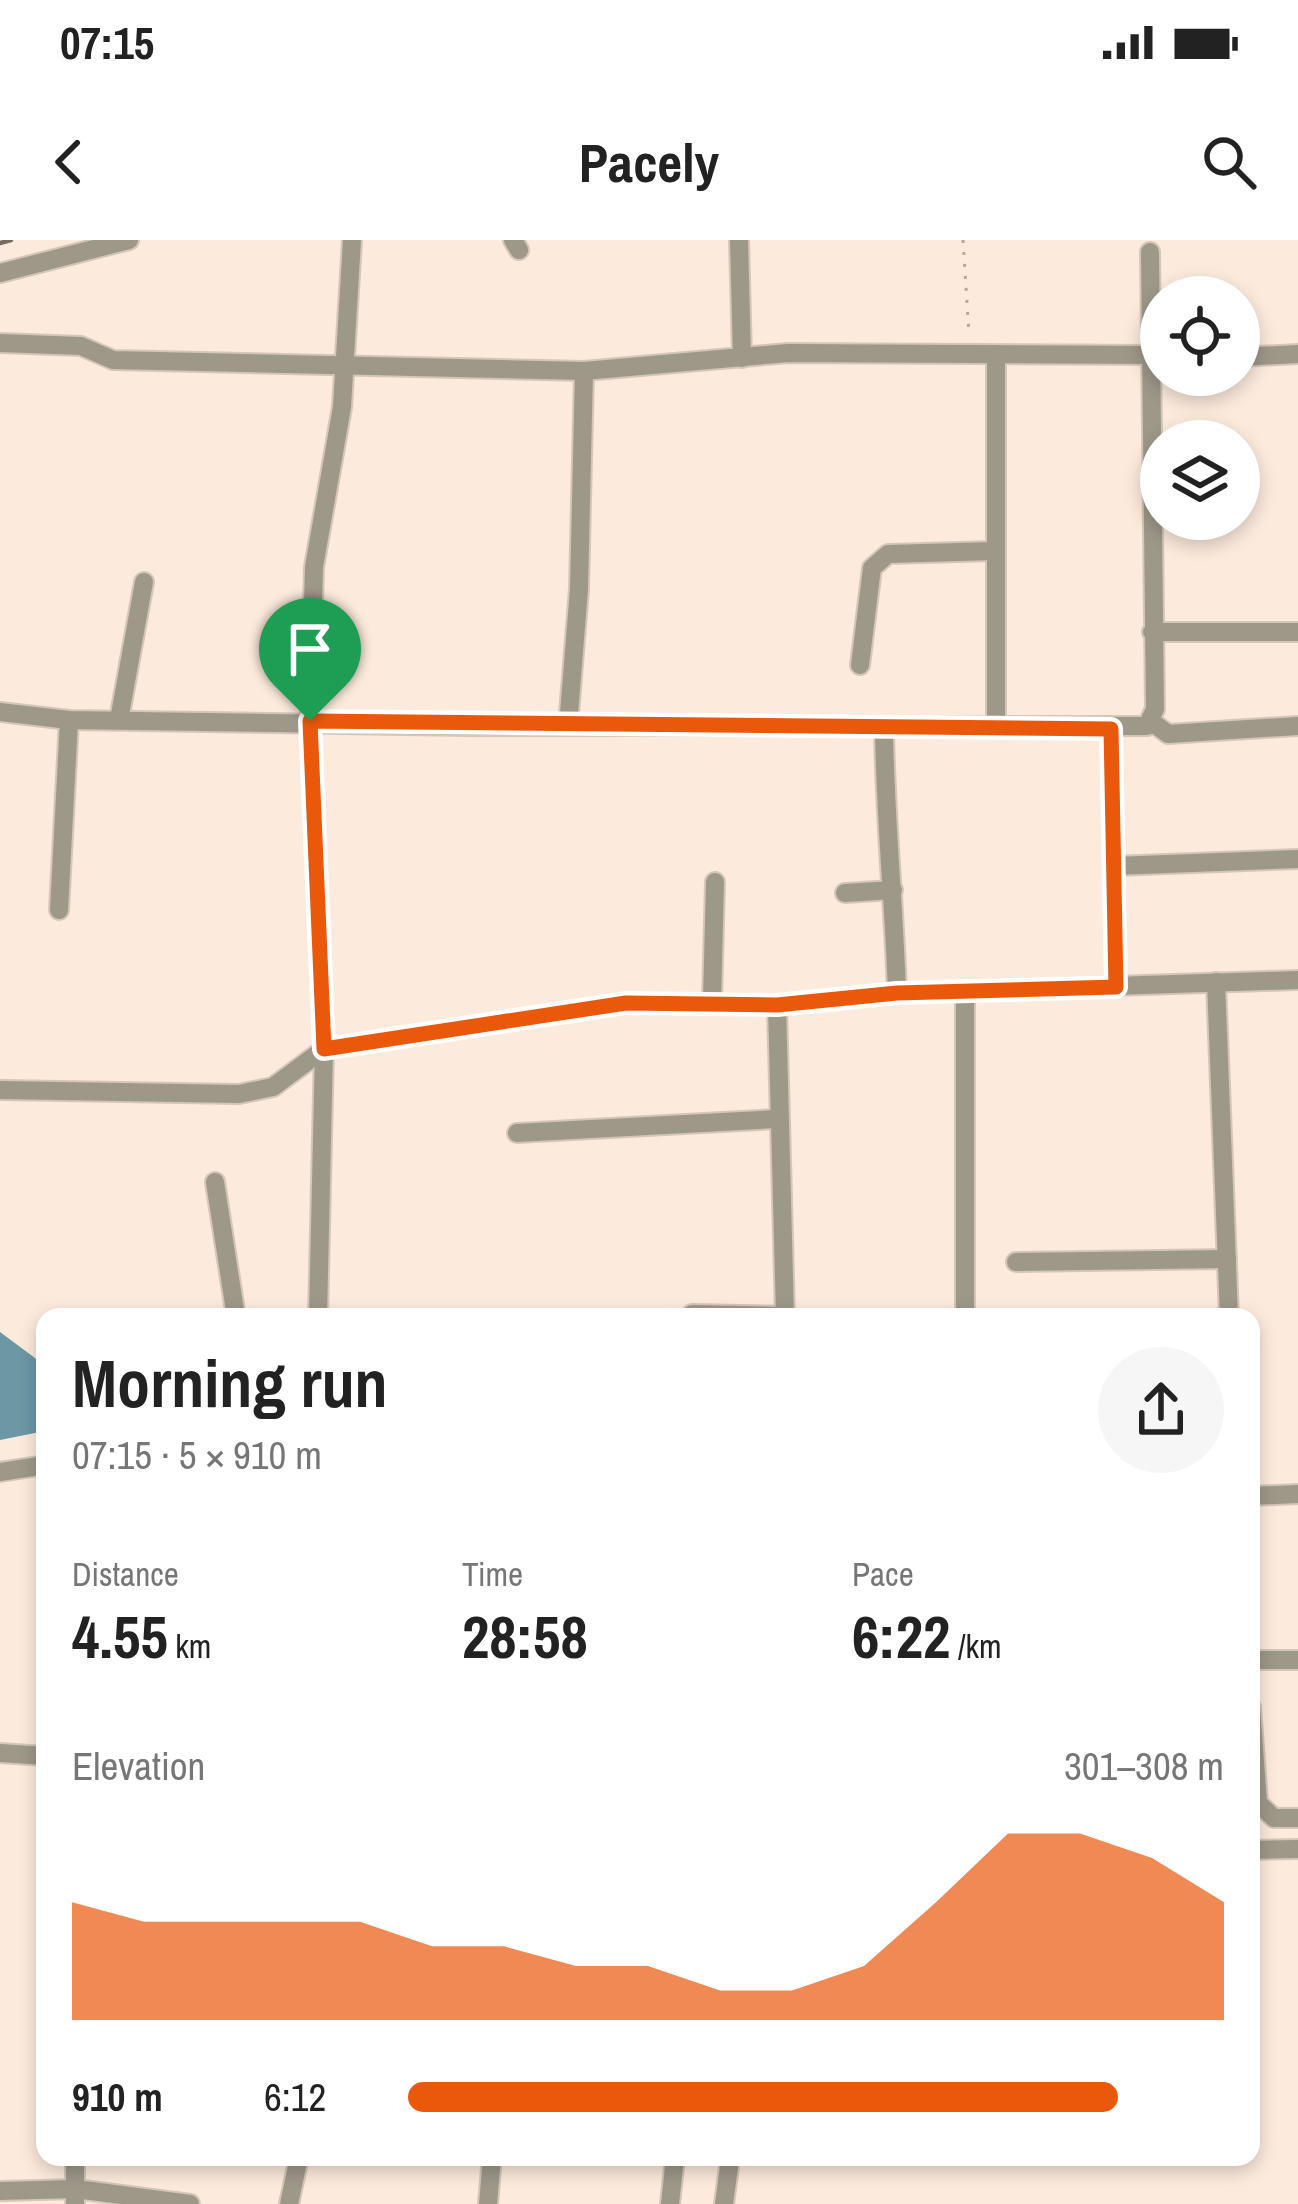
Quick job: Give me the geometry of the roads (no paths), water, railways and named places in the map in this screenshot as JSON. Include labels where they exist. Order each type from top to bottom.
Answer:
[{"type":"street","points":[[0,273],[129,240]]},
{"type":"street","points":[[318,1308],[324,1049],[310,721],[314,567],[345,361],[352,240]]},
{"type":"street","points":[[739,240],[742,358]]},
{"type":"street","points":[[1150,252],[1151,276]]},
{"type":"street","points":[[0,343],[81,346],[113,360],[345,361],[584,370],[742,358],[1140,355]]},
{"type":"street","points":[[996,355],[996,728]]},
{"type":"street","points":[[1260,357],[1292,358]]},
{"type":"street","points":[[568,726],[579,589],[584,370]]},
{"type":"street","points":[[1155,396],[1152,722],[1163,734],[1298,726]]},
{"type":"street","points":[[860,665],[878,559],[888,554],[994,551]]},
{"type":"street","points":[[119,720],[143,582]]},
{"type":"street","points":[[1152,632],[1298,632]]},
{"type":"street","points":[[0,712],[69,720],[568,726],[1111,729],[1152,722]]},
{"type":"street","points":[[59,910],[69,720]]},
{"type":"street","points":[[884,728],[885,849],[893,890],[897,993]]},
{"type":"street","points":[[1111,729],[1116,987]]},
{"type":"street","points":[[1114,866],[1298,859]]},
{"type":"street","points":[[712,1001],[716,882]]},
{"type":"street","points":[[845,893],[893,890]]},
{"type":"street","points":[[0,1090],[238,1094],[273,1088],[324,1049],[626,1003],[777,1005],[897,993],[965,995],[1298,980]]},
{"type":"street","points":[[1216,982],[1229,1308]]},
{"type":"street","points":[[965,995],[965,1308]]},
{"type":"street","points":[[777,1005],[776,1119],[785,1308]]},
{"type":"street","points":[[517,1133],[776,1119]]},
{"type":"street","points":[[214,1182],[235,1308]]},
{"type":"street","points":[[1016,1262],[1227,1259]]},
{"type":"street","points":[[0,1472],[36,1466]]},
{"type":"street","points":[[1260,1496],[1298,1494]]},
{"type":"street","points":[[1260,1660],[1298,1660]]},
{"type":"street","points":[[0,1753],[36,1755]]},
{"type":"street","points":[[1260,1805],[1274,1818],[1298,1818]]},
{"type":"street","points":[[1260,1850],[1298,1849]]},
{"type":"street","points":[[75,2166],[76,2197]]},
{"type":"street","points":[[289,2204],[297,2166]]},
{"type":"street","points":[[488,2204],[491,2166]]},
{"type":"street","points":[[670,2204],[674,2166]]},
{"type":"street","points":[[724,2204],[729,2167]]},
{"type":"street","points":[[0,2191],[190,2204]]},
{"type":"water","points":[[0,1332],[36,1359],[36,1433],[0,1440]]},
{"type":"railway","points":[[0,243],[11,240]]}]
